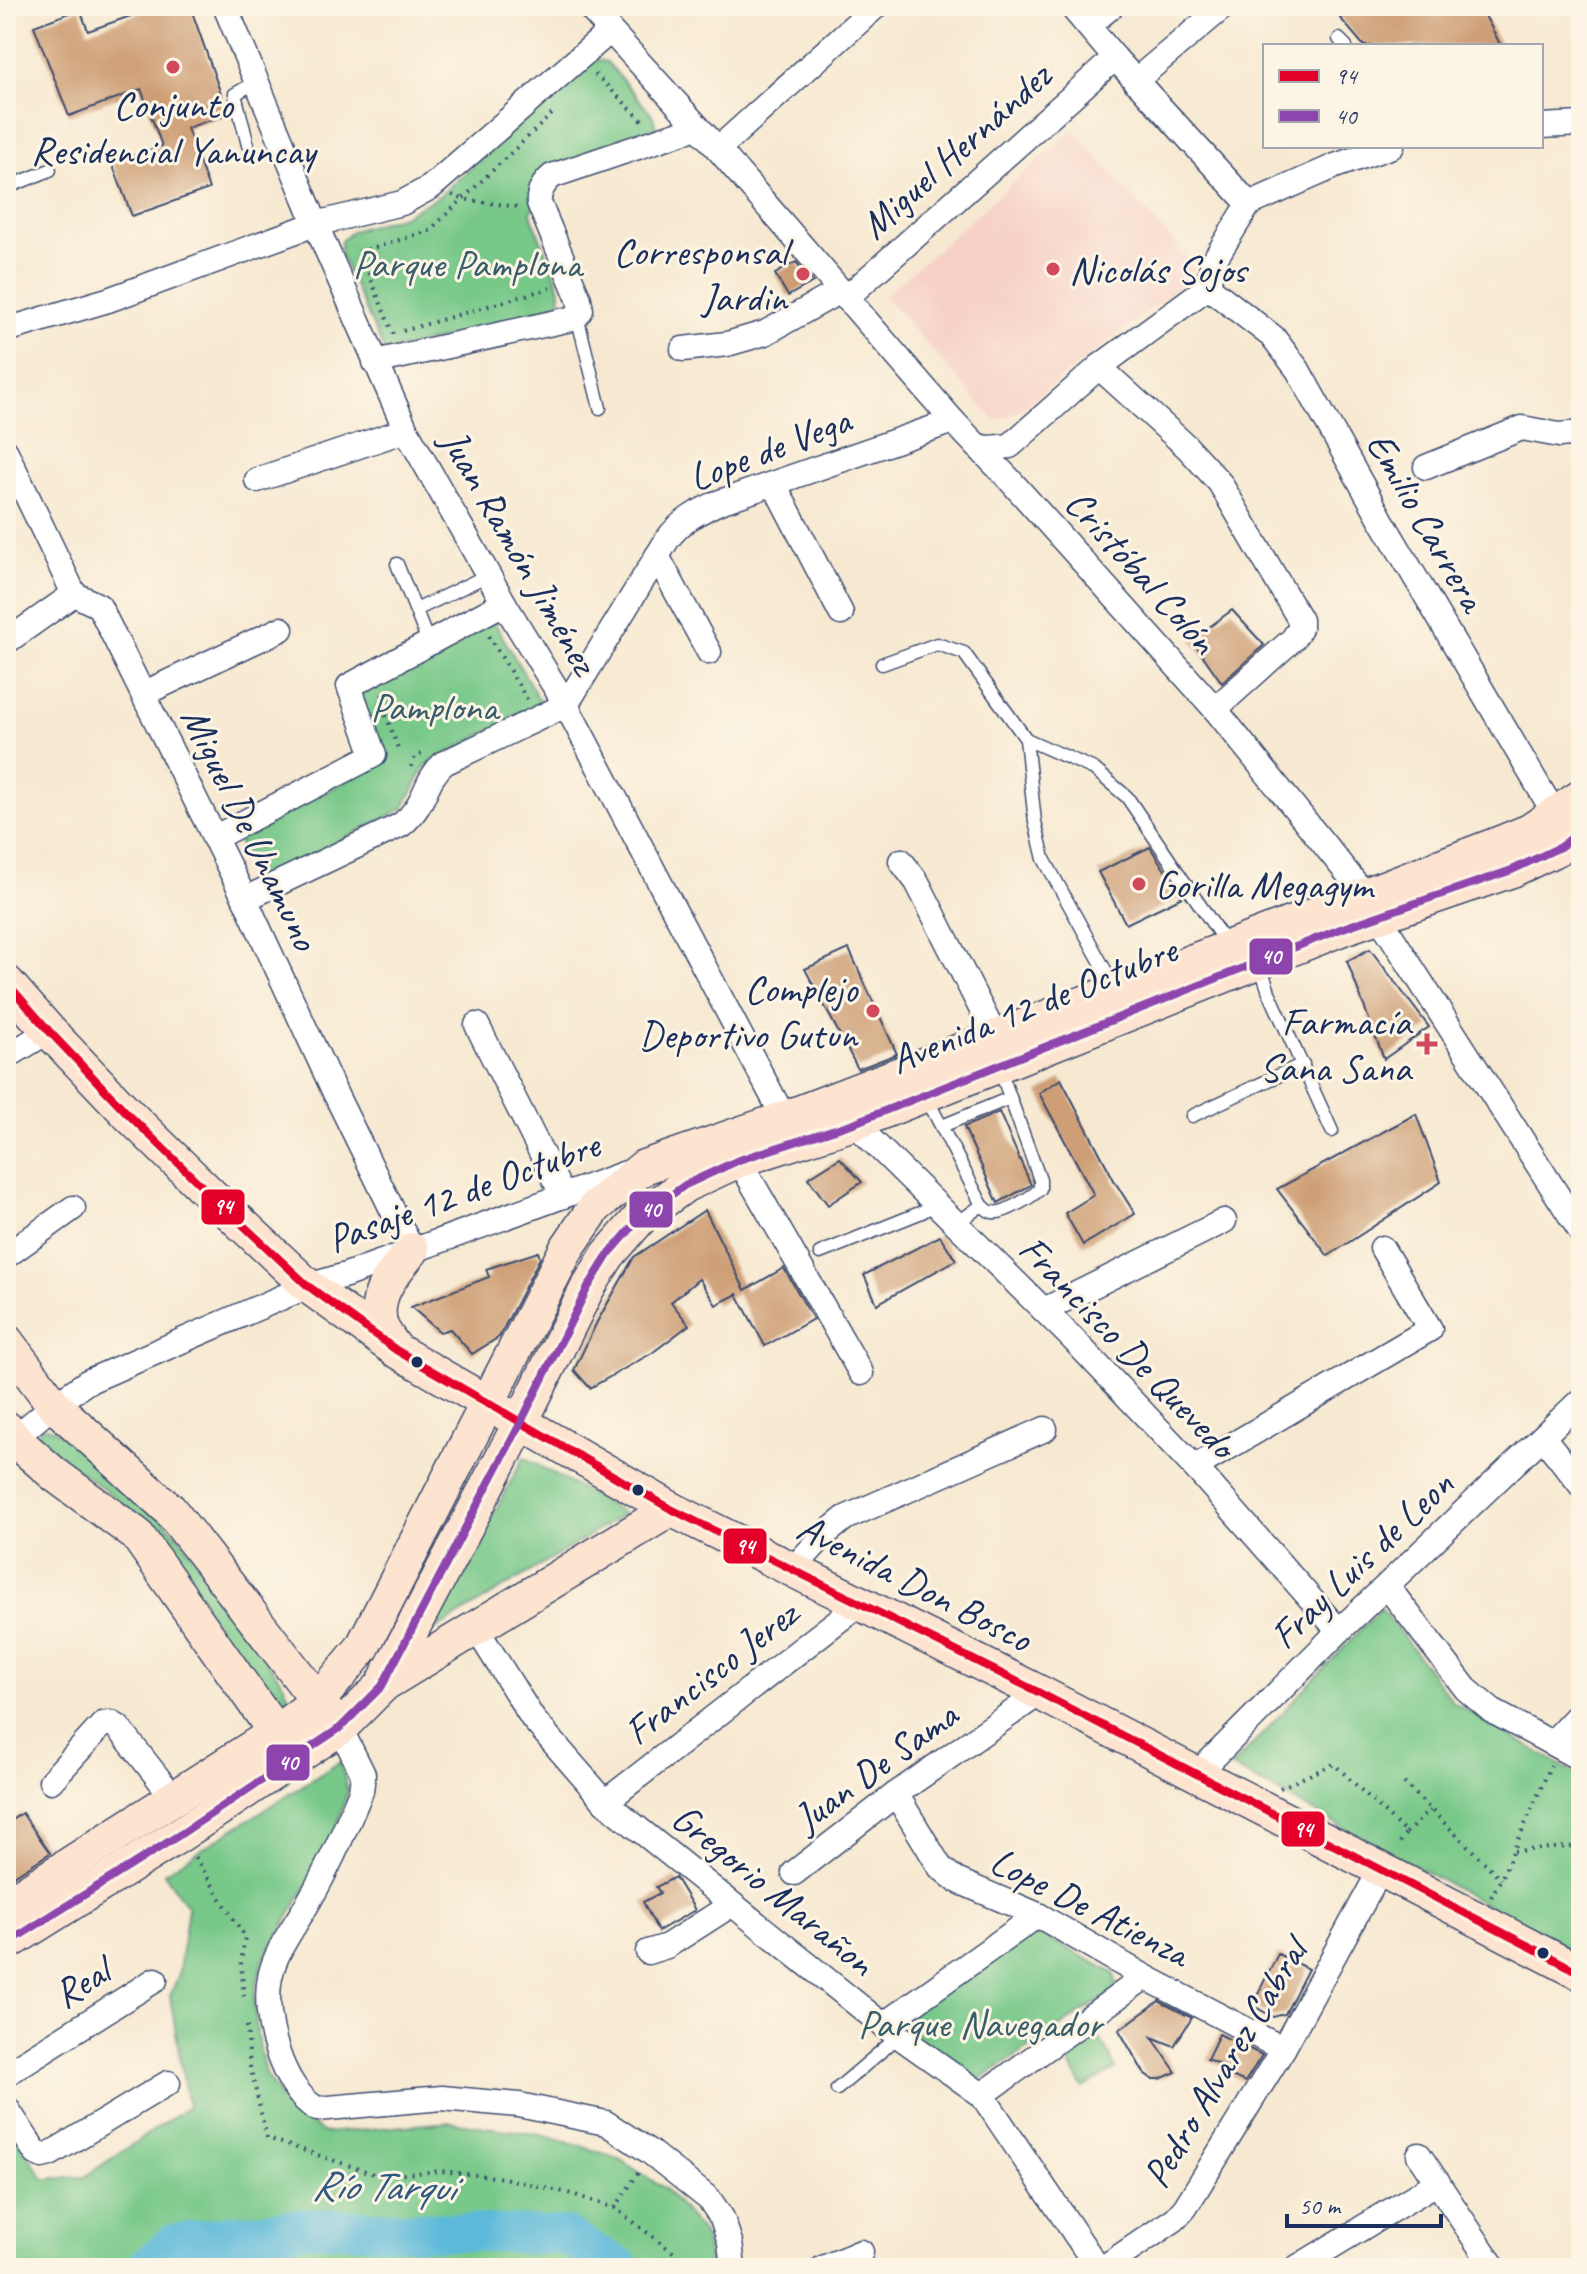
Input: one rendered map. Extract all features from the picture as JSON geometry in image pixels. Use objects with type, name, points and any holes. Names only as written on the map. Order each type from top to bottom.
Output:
[{"type":"main road","name":"Avenida 12 de Octubre","points":[[6,1905],[173,1797],[284,1746],[340,1728],[382,1686],[587,1289],[608,1255],[641,1217],[685,1185],[847,1110],[1372,906],[1503,842],[1573,814]]},
{"type":"main road","name":"Avenida 12 de Octubre","points":[[6,1944],[181,1834],[284,1746],[362,1648],[567,1248],[595,1207],[644,1167],[784,1118],[847,1110],[925,1094],[998,1052],[1117,991],[1244,955]]},
{"type":"main road","name":"Avenida Don Bosco","points":[[6,982],[149,1135],[308,1286],[396,1350],[671,1509],[862,1602],[1581,1973]]},
{"type":"main road","points":[[396,1350],[380,1324],[379,1303],[385,1283],[412,1250]]},
{"type":"main road","points":[[6,1341],[54,1405],[170,1510],[340,1728]]},
{"type":"main road","points":[[8,1437],[137,1535],[284,1746]]},
{"type":"main road","points":[[382,1686],[671,1509]]},
{"type":"street","name":"Juan Ramón Jiménez","points":[[225,6],[315,224],[406,430],[566,705],[784,1118]]},
{"type":"street","name":"Cristóbal Colón","points":[[588,6],[718,149],[953,421],[1215,709],[1372,906],[1581,1232]]},
{"type":"street","points":[[718,149],[876,6]]},
{"type":"street","points":[[1071,6],[1135,81],[1249,204]]},
{"type":"street","points":[[1089,25],[1112,6]]},
{"type":"street","points":[[1135,81],[1224,6]]},
{"type":"street","points":[[6,330],[108,300],[315,224],[402,203],[431,187],[610,31]]},
{"type":"street","name":"Miguel Hernández","points":[[683,349],[727,344],[765,333],[843,294],[1115,58]]},
{"type":"street","points":[[1543,126],[1581,124]]},
{"type":"street","points":[[375,362],[572,320],[581,310],[579,299],[539,203],[539,193],[544,184],[552,176],[697,127]]},
{"type":"street","points":[[977,446],[1010,446],[1099,367],[1208,287],[1213,262],[1249,204],[1335,166],[1386,148]]},
{"type":"street","name":"Emilio Carrera","points":[[1208,287],[1273,337],[1298,370],[1382,521],[1573,814]]},
{"type":"street","points":[[1099,367],[1187,447],[1220,483],[1300,620],[1300,628],[1293,639],[1215,709]]},
{"type":"street","name":"Lope de Vega","points":[[566,705],[676,527],[692,515],[717,503],[953,421]]},
{"type":"street","points":[[1426,467],[1522,428],[1559,435],[1581,433]]},
{"type":"street","points":[[257,480],[406,430]]},
{"type":"street","name":"Miguel De Unamuno","points":[[6,452],[74,594],[99,606],[245,899],[341,1107],[412,1250]]},
{"type":"street","points":[[774,484],[841,613]]},
{"type":"street","points":[[657,556],[709,652]]},
{"type":"street","points":[[6,642],[74,594]]},
{"type":"street","points":[[214,838],[374,755],[349,686],[504,603]]},
{"type":"street","points":[[143,694],[281,629]]},
{"type":"street","points":[[245,899],[401,825],[418,810],[435,771],[444,763],[566,705]]},
{"type":"street","points":[[901,861],[917,882],[998,1052]]},
{"type":"street","points":[[477,1025],[563,1196]]},
{"type":"street","points":[[6,1057],[49,1031]]},
{"type":"street","name":"Francisco De Quevedo","points":[[847,1110],[935,1204],[1044,1310],[1195,1467],[1339,1631]]},
{"type":"street","points":[[739,1160],[861,1373]]},
{"type":"street","name":"Pasaje 12 de Octubre","points":[[8,1437],[87,1382],[308,1286],[644,1167]]},
{"type":"street","points":[[6,1256],[73,1208]]},
{"type":"street","points":[[1044,1310],[1224,1221]]},
{"type":"street","points":[[1195,1467],[1430,1329],[1382,1248]]},
{"type":"street","name":"Fray Luis de Leon","points":[[1196,1775],[1339,1631],[1581,1400]]},
{"type":"street","points":[[793,1569],[824,1535],[845,1518],[1045,1429]]},
{"type":"street","points":[[1543,1437],[1581,1485]]},
{"type":"street","points":[[1387,1586],[1466,1689],[1492,1711],[1581,1759]]},
{"type":"street","name":"Francisco Jerez","points":[[605,1802],[862,1602]]},
{"type":"street","name":"Gregorio Marañon","points":[[476,1628],[533,1719],[605,1802],[891,2030],[982,2095],[1100,2268]]},
{"type":"street","name":"Juan De Sama","points":[[794,1873],[896,1794],[1040,1693]]},
{"type":"street","points":[[1552,1743],[1581,1712]]},
{"type":"street","points":[[51,1781],[103,1724],[111,1723],[118,1727],[173,1797]]},
{"type":"street","points":[[340,1728],[363,1774],[361,1791],[311,1899],[274,1963],[269,1987],[270,2015],[279,2058],[305,2101],[317,2109],[442,2098],[519,2105],[606,2123],[650,2152],[709,2199],[722,2218],[730,2242],[733,2268]]},
{"type":"street","name":"Lope De Atienza","points":[[896,1794],[940,1867],[956,1880],[1038,1915],[1145,1977],[1283,2049]]},
{"type":"street","name":"Pedro Alvarez Cabral","points":[[1100,2268],[1175,2219],[1185,2208],[1283,2049],[1380,1871]]},
{"type":"street","points":[[648,1952],[667,1946],[731,1905]]},
{"type":"street","points":[[891,2030],[1038,1915]]},
{"type":"street","points":[[982,2095],[1145,1977]]},
{"type":"street","name":"Real","points":[[6,2074],[155,1980]]},
{"type":"street","points":[[6,2107],[36,2153],[42,2156],[168,2083]]},
{"type":"street","points":[[1419,2155],[1494,2268]]},
{"type":"street","points":[[1296,2268],[1438,2182]]},
{"type":"street","points":[[823,2268],[861,2252]]},
{"type":"lane","points":[[248,145],[235,94],[256,82]]},
{"type":"lane","points":[[6,188],[50,170]]},
{"type":"lane","points":[[577,316],[600,408]]},
{"type":"lane","points":[[397,564],[429,644]]},
{"type":"lane","points":[[416,610],[488,575]]},
{"type":"lane","points":[[882,664],[937,644],[964,653],[1026,739],[1035,822],[1044,859],[1117,991]]},
{"type":"lane","points":[[1026,739],[1094,769],[1127,797],[1269,992],[1332,1131]]},
{"type":"lane","points":[[925,1094],[982,1205],[990,1212],[1000,1212],[1034,1195],[1040,1189],[1040,1180],[1010,1098],[998,1052]]},
{"type":"lane","points":[[1192,1116],[1303,1064]]},
{"type":"lane","points":[[942,1126],[1010,1098]]},
{"type":"lane","points":[[820,1253],[935,1204]]},
{"type":"lane","points":[[956,1224],[982,1205]]},
{"type":"lane","points":[[837,2089],[891,2030]]},
{"type":"path","points":[[594,73],[646,125]]},
{"type":"path","points":[[546,275],[551,289],[393,334],[360,252],[429,231],[561,105]]},
{"type":"path","points":[[431,187],[462,199],[521,207],[525,197]]},
{"type":"path","points":[[1491,1897],[1552,1762],[1552,1743]]},
{"type":"path","points":[[1256,1806],[1275,1790],[1334,1764],[1406,1833]]},
{"type":"path","points":[[1404,1783],[1501,1879]]},
{"type":"path","points":[[1380,1871],[1406,1833],[1430,1810]]},
{"type":"path","points":[[1514,1851],[1581,1846]]},
{"type":"path","points":[[615,2208],[650,2152]]},
{"type":"shaded area","name":"Nicolás Sojos","points":[[1073,130],[1190,261],[1193,276],[1016,413],[995,421],[884,296]]},
{"type":"green space","name":"Parque Pamplona","points":[[591,61],[607,62],[653,116],[656,129],[557,169],[531,212],[558,283],[560,301],[553,312],[385,352],[340,254],[341,241],[352,231],[403,216],[438,197]]},
{"type":"green space","name":"Pamplona","points":[[494,622],[541,703],[426,765],[403,809],[265,878],[255,876],[240,846],[244,835],[378,764],[360,691]]},
{"type":"green space","points":[[47,1427],[145,1501],[182,1540],[284,1685],[289,1697],[288,1704],[273,1703],[135,1513],[39,1437],[39,1428]]},
{"type":"green space","points":[[524,1457],[624,1514],[430,1633]]},
{"type":"green space","points":[[1381,1608],[1454,1703],[1581,1777],[1581,1956],[1231,1767]]},
{"type":"green space","points":[[340,1762],[348,1791],[330,1846],[262,1962],[254,1996],[257,2035],[265,2074],[286,2105],[324,2133],[451,2122],[541,2135],[619,2159],[665,2189],[703,2233],[711,2268],[6,2268],[6,2122],[44,2179],[84,2177],[188,2107],[170,1996],[178,1978],[188,1908],[164,1873]]},
{"type":"green space","name":"Parque Navegador","points":[[1035,1932],[1114,1973],[1117,1989],[978,2081],[910,2031],[910,2013]]},
{"type":"green space","points":[[1097,2033],[1116,2068],[1083,2088],[1065,2055]]},
{"type":"building","points":[[159,6],[190,6],[228,114],[187,128],[209,189],[132,216],[112,163],[162,146],[141,89],[69,116],[34,26],[80,9],[88,31]]},
{"type":"building","points":[[1330,6],[1480,6],[1500,44],[1362,44]]},
{"type":"building","points":[[796,262],[813,282],[788,296],[775,274]]},
{"type":"building","points":[[1232,610],[1264,645],[1222,683],[1192,640]]},
{"type":"building","name":"Gorilla Megagym","points":[[1150,847],[1182,897],[1126,924],[1098,872]]},
{"type":"building","points":[[849,949],[897,1054],[858,1069],[805,969]]},
{"type":"building","points":[[1370,949],[1429,1027],[1384,1059],[1347,961]]},
{"type":"building","points":[[1061,1079],[1135,1214],[1083,1245],[1065,1213],[1094,1195],[1039,1093]]},
{"type":"building","points":[[999,1112],[1031,1185],[998,1203],[964,1127]]},
{"type":"building","points":[[1416,1114],[1441,1182],[1328,1256],[1277,1189]]},
{"type":"building","points":[[840,1158],[862,1182],[828,1205],[808,1178]]},
{"type":"building","points":[[705,1210],[745,1290],[784,1268],[813,1319],[765,1346],[737,1294],[716,1305],[699,1279],[671,1302],[689,1325],[652,1353],[590,1388],[574,1370],[634,1257]]},
{"type":"building","points":[[940,1236],[956,1260],[877,1304],[864,1275]]},
{"type":"building","points":[[538,1252],[540,1258],[499,1337],[472,1354],[450,1329],[440,1332],[411,1307],[489,1277],[486,1269]]},
{"type":"building","points":[[22,1813],[50,1853],[6,1881],[6,1824]]},
{"type":"building","points":[[675,1877],[695,1910],[658,1931],[643,1902],[660,1893],[656,1887]]},
{"type":"building","points":[[1278,1954],[1308,1969],[1285,2014],[1273,2017],[1252,2005]]},
{"type":"building","points":[[1159,2001],[1192,2018],[1174,2046],[1152,2037],[1176,2072],[1152,2079],[1144,2073],[1119,2030]]},
{"type":"building","points":[[1219,2034],[1262,2055],[1245,2082],[1223,2072],[1226,2067],[1207,2059]]},
{"type":"waterway","name":"Río Tarqui","points":[[144,2268],[174,2243],[230,2234],[311,2227],[566,2236],[622,2268]]},
{"type":"transit line","name":"40","points":[[6,1944],[181,1834],[340,1728],[382,1686],[587,1289],[608,1255],[641,1217],[685,1185],[739,1160],[854,1123],[1343,928],[1512,870],[1560,847],[1581,831]]},
{"type":"transit line","name":"94","points":[[6,982],[128,1114],[213,1197],[308,1286],[396,1350],[671,1509],[1040,1693],[1581,1973]]},
{"type":"place","name":"Conjunto Residencial Yanuncay","points":[[173,67]]},
{"type":"place","name":"Nicolás Sojos","points":[[1053,269]]},
{"type":"place","name":"Corresponsal Jardin","points":[[803,274]]},
{"type":"place","name":"Gorilla Megagym","points":[[1139,884]]},
{"type":"place","name":"Complejo Deportivo Gutun","points":[[873,1011]]},
{"type":"place","name":"Farmacía Sana Sana","points":[[1427,1044]]}]
